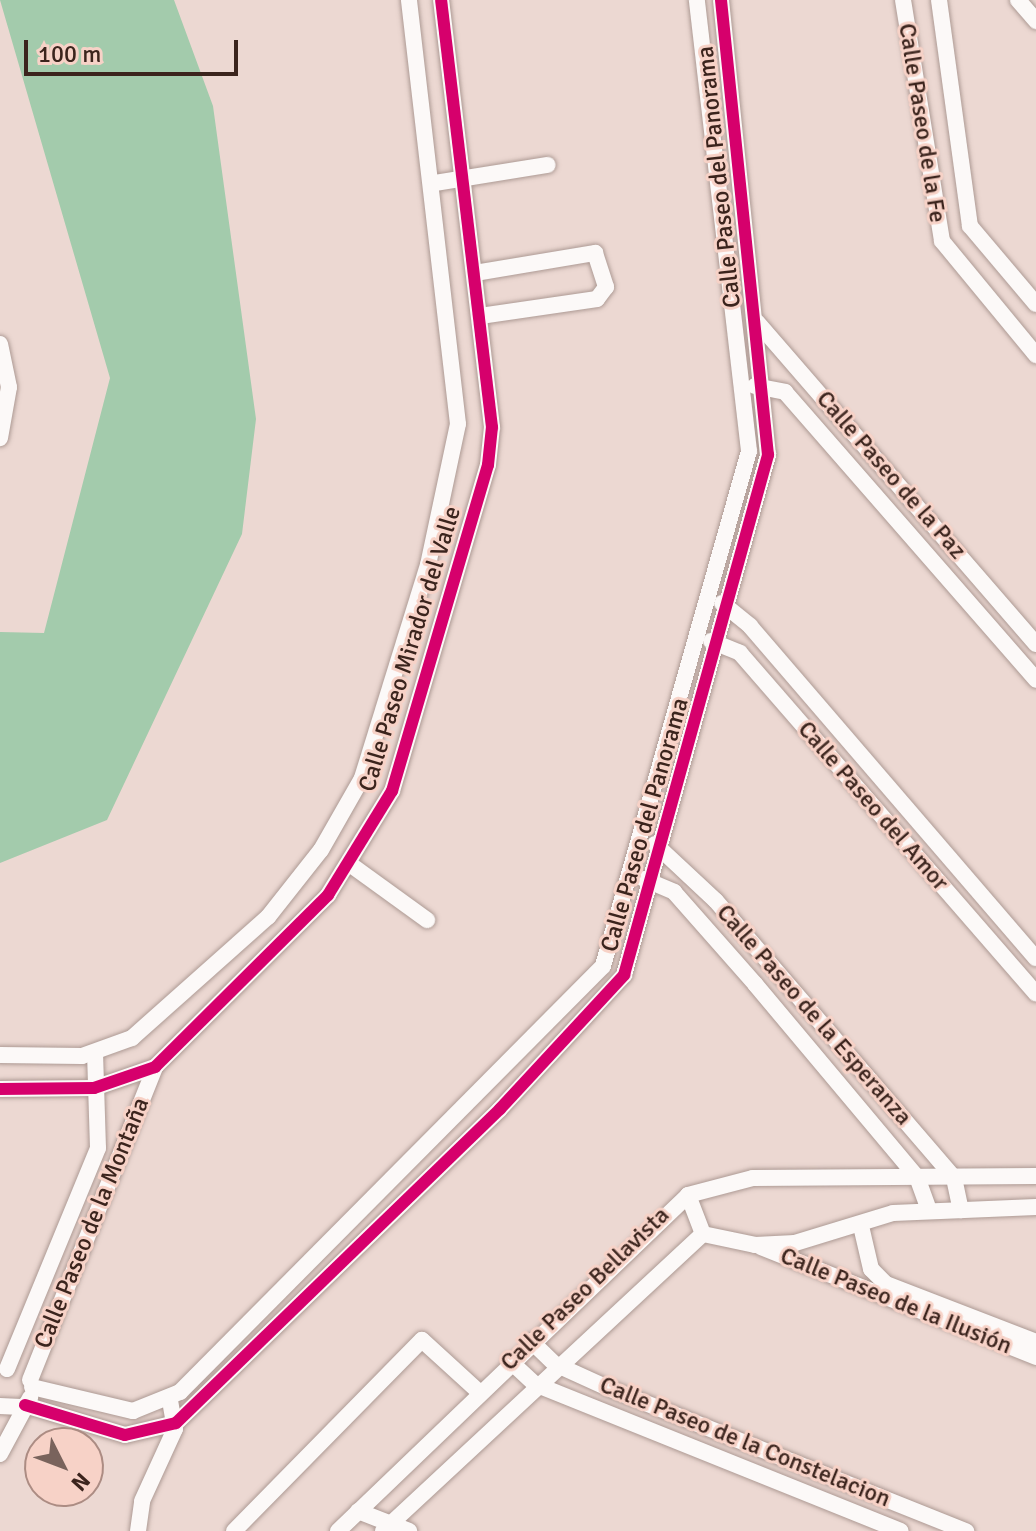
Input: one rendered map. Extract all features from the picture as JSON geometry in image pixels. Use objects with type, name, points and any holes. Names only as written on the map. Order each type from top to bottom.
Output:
[{"type":"street","name":"Calle Paseo Mirador del Valle","points":[[95,1054],[166,1012],[268,917],[321,850],[362,778],[428,565],[458,424],[435,183],[409,0]]},
{"type":"street","name":"Calle Paseo Mirador del Valle","points":[[0,1089],[94,1088],[155,1067],[291,938],[351,865],[392,791],[458,574],[492,427],[441,0]]},
{"type":"street","name":"Calle Paseo del Panorama","points":[[3,1371],[107,1407],[133,1411],[170,1400],[592,984],[642,840],[745,474],[746,386],[697,0]]},
{"type":"street","name":"Calle Paseo del Panorama","points":[[104,1431],[146,1435],[176,1423],[601,1005],[630,963],[765,477],[766,385],[721,0]]},
{"type":"street","name":"Calle Paseo de la Fe","points":[[903,0],[942,241],[1036,355]]},
{"type":"street","name":"Calle Paseo de la Fe","points":[[939,0],[970,226],[1036,304]]},
{"type":"street","points":[[1018,0],[1036,21]]},
{"type":"street","points":[[435,183],[548,165]]},
{"type":"street","points":[[475,273],[595,253],[605,275],[604,294],[597,299],[480,316]]},
{"type":"street","points":[[738,324],[758,322]]},
{"type":"street","name":"Calle Paseo de la Paz","points":[[758,322],[1036,644]]},
{"type":"street","points":[[0,344],[9,387],[0,438]]},
{"type":"street","points":[[746,386],[766,385]]},
{"type":"street","name":"Calle Paseo de la Paz","points":[[766,385],[785,392],[1036,680]]},
{"type":"street","points":[[428,565],[458,574]]},
{"type":"street","name":"Calle Paseo del Amor","points":[[710,598],[729,606],[1036,958]]},
{"type":"street","name":"Calle Paseo del Amor","points":[[698,637],[718,642],[740,653],[1036,993]]},
{"type":"street","points":[[642,840],[663,847]]},
{"type":"street","name":"Calle Paseo de la Esperanza","points":[[663,847],[954,1178],[961,1210]]},
{"type":"street","points":[[351,865],[427,920]]},
{"type":"street","name":"Calle Paseo de la Esperanza","points":[[631,876],[652,881],[690,909],[917,1177],[929,1210]]},
{"type":"street","points":[[0,1055],[95,1054]]},
{"type":"street","name":"Calle Paseo de la Montaña","points":[[3,1371],[98,1148],[95,1054]]},
{"type":"street","name":"Calle Paseo de la Montaña","points":[[23,1406],[155,1067]]},
{"type":"street","name":"Calle Paseo Bellavista","points":[[338,1531],[510,1361],[688,1195],[753,1178],[1036,1176]]},
{"type":"street","points":[[688,1195],[703,1234]]},
{"type":"street","name":"Calle Paseo Bellavista","points":[[387,1527],[555,1364],[703,1234],[755,1245],[929,1210],[1036,1207]]},
{"type":"street","name":"Calle Paseo de la Ilusión","points":[[861,1226],[871,1269],[886,1284],[1036,1342]]},
{"type":"street","name":"Calle Paseo de la Ilusión","points":[[755,1245],[1036,1357]]},
{"type":"street","points":[[234,1531],[422,1340],[479,1392]]},
{"type":"street","name":"Calle Paseo de la Constelacion","points":[[531,1341],[555,1364],[966,1531]]},
{"type":"street","name":"Calle Paseo de la Constelacion","points":[[510,1361],[535,1384],[901,1531]]},
{"type":"street","points":[[138,1531],[142,1501],[176,1423],[170,1400]]},
{"type":"street","name":"Calle Paseo del Panorama","points":[[0,1406],[23,1406],[89,1427]]},
{"type":"street","points":[[0,1454],[23,1406]]},
{"type":"street","points":[[102,1427],[107,1407]]},
{"type":"street","points":[[358,1511],[387,1527],[409,1531]]},
{"type":"green space","points":[[0,0],[174,0],[213,106],[256,419],[242,534],[107,820],[0,863],[0,632],[44,633],[110,378]]},
{"type":"cycle path","points":[[0,1089],[94,1088],[155,1067],[328,895],[392,791],[488,465],[492,427],[441,0]]},
{"type":"cycle path","points":[[25,1405],[125,1435],[176,1423],[500,1109],[624,975],[768,455],[721,0]]}]
